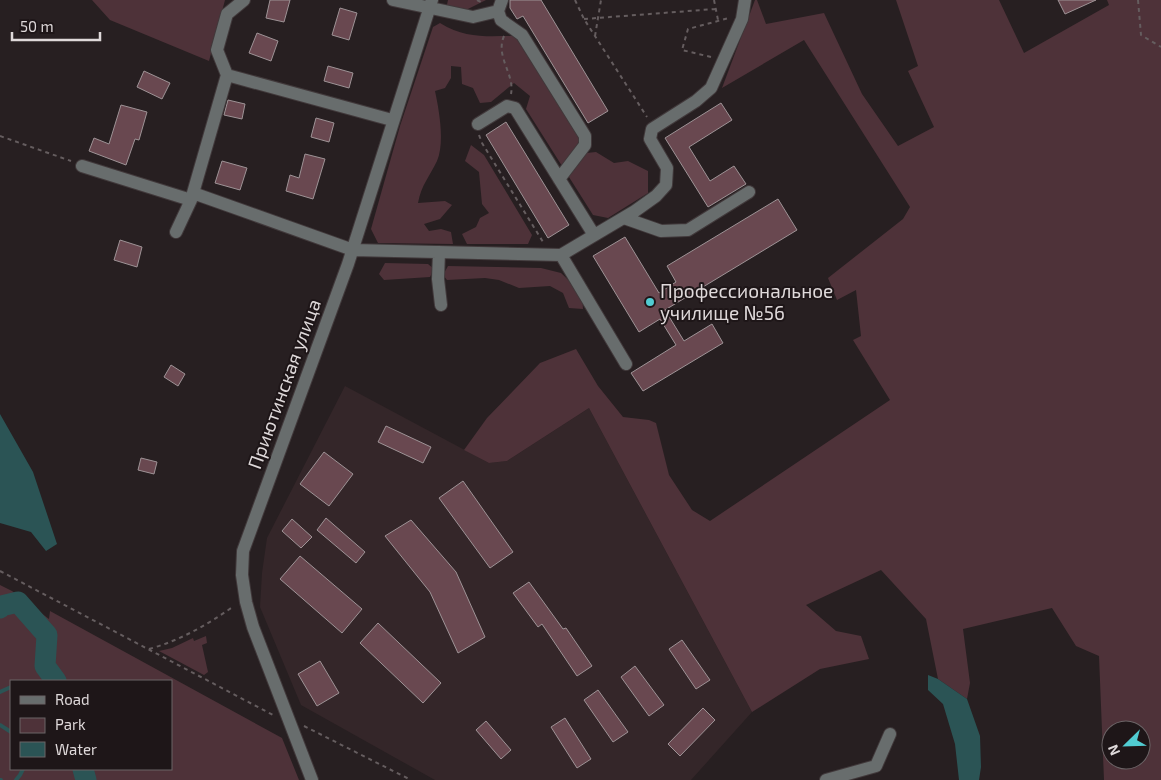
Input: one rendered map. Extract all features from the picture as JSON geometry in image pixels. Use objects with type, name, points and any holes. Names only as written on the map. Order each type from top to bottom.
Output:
[{"type":"street","points":[[176,232],[192,196],[227,75],[217,50],[227,14],[244,0]]},
{"type":"street","points":[[393,0],[430,4],[473,18],[500,5],[501,20],[522,35],[585,136],[585,144],[559,179]]},
{"type":"street","points":[[82,166],[192,196],[352,250],[556,255],[624,218],[656,196],[666,185],[667,168],[650,139],[652,129],[696,101],[711,88],[742,19],[745,0]]},
{"type":"street","name":"Приютинская улица","points":[[312,780],[251,618],[242,575],[243,551],[352,250],[430,4]]},
{"type":"street","points":[[227,75],[392,120]]},
{"type":"street","points":[[478,124],[507,106],[515,108],[594,236]]},
{"type":"street","points":[[624,218],[661,231],[688,230],[749,192]]},
{"type":"street","points":[[440,252],[438,279],[441,304]]},
{"type":"street","points":[[556,255],[626,364]]},
{"type":"street","points":[[826,780],[876,766],[890,734]]},
{"type":"path","points":[[575,0],[584,19],[654,128]]},
{"type":"path","points":[[595,36],[601,0]]},
{"type":"path","points":[[714,0],[718,21]]},
{"type":"path","points":[[1138,0],[1141,35],[1161,47]]},
{"type":"path","points":[[584,19],[716,9]]},
{"type":"path","points":[[724,60],[682,50],[688,29],[743,14]]},
{"type":"path","points":[[507,106],[512,92],[510,75],[502,60],[502,41],[508,26]]},
{"type":"path","points":[[478,124],[478,133],[482,143],[556,255]]},
{"type":"path","points":[[0,136],[82,166]]},
{"type":"path","points":[[0,571],[277,717]]},
{"type":"path","points":[[150,649],[171,643],[193,633],[236,605]]},
{"type":"path","points":[[300,725],[411,780]]},
{"type":"shaded area","points":[[345,386],[489,463],[507,461],[589,408],[752,712],[691,780],[435,780],[301,705],[260,607],[262,573],[267,538]]},
{"type":"green space","points":[[92,0],[225,0],[209,61],[110,20]]},
{"type":"green space","points":[[448,0],[486,0],[466,10],[446,9]]},
{"type":"green space","points":[[755,0],[757,0],[766,24],[824,13],[862,94],[898,146],[934,127],[908,71],[918,66],[896,0],[999,0],[1024,53],[1109,5],[1107,0],[1161,0],[1161,780],[1104,780],[1104,770],[1151,770],[1151,720],[1102,720],[1099,656],[1076,646],[1052,608],[963,629],[970,683],[967,699],[938,679],[926,619],[881,570],[806,605],[836,631],[861,636],[869,659],[820,669],[752,712],[589,408],[507,461],[489,463],[464,450],[487,418],[540,363],[576,349],[598,386],[623,417],[649,420],[656,423],[669,475],[692,510],[710,521],[890,400],[853,340],[861,336],[856,290],[837,300],[828,278],[903,219],[910,207],[804,40],[722,88]]},
{"type":"green space","points":[[440,23],[459,32],[476,36],[515,36],[580,139],[575,149],[577,154],[596,152],[614,163],[628,161],[648,171],[648,193],[608,218],[593,215],[526,109],[530,96],[514,83],[491,102],[480,103],[473,88],[462,84],[461,67],[451,66],[451,78],[445,88],[435,91],[441,145],[437,161],[423,186],[418,203],[445,201],[452,205],[440,219],[424,224],[429,231],[441,229],[451,232],[453,244],[378,243],[371,229],[400,126],[433,27]]},
{"type":"green space","points":[[471,145],[484,155],[532,235],[528,244],[467,244],[462,234],[476,227],[480,218],[489,213],[482,204],[479,172],[465,161]]},
{"type":"green space","points":[[385,263],[428,264],[434,269],[430,277],[384,280],[379,274]]},
{"type":"green space","points":[[448,266],[541,268],[561,273],[582,293],[583,309],[569,308],[563,293],[550,286],[519,288],[499,280],[485,278],[447,280],[443,275]]},
{"type":"green space","points":[[0,585],[12,591],[49,619],[50,611],[282,738],[299,780],[0,780]]},
{"type":"green space","points":[[206,636],[207,643],[202,645],[208,672],[204,675],[159,651],[172,648],[193,638],[194,641]]},
{"type":"water","points":[[0,414],[33,472],[57,544],[46,551],[31,532],[0,523]]},
{"type":"water","points":[[928,675],[938,679],[967,699],[980,736],[981,767],[979,780],[959,780],[955,744],[943,704],[928,690]]},
{"type":"building","points":[[270,0],[290,0],[284,22],[266,18]]},
{"type":"building","points":[[510,0],[541,0],[608,111],[588,123],[523,16],[517,19],[510,8]]},
{"type":"building","points":[[1058,0],[1096,0],[1065,14]]},
{"type":"building","points":[[340,8],[357,13],[349,40],[332,35]]},
{"type":"building","points":[[257,33],[278,41],[271,61],[249,53]]},
{"type":"building","points":[[328,66],[353,73],[349,88],[324,81]]},
{"type":"building","points":[[144,71],[170,83],[162,99],[137,87]]},
{"type":"building","points":[[228,100],[245,104],[242,119],[224,115]]},
{"type":"building","points":[[721,103],[732,120],[689,147],[710,181],[734,166],[746,184],[708,207],[665,138]]},
{"type":"building","points":[[121,105],[147,112],[139,140],[135,139],[126,165],[89,151],[94,138],[109,144]]},
{"type":"building","points":[[316,118],[334,123],[329,142],[311,137]]},
{"type":"building","points":[[506,122],[569,225],[548,238],[486,135]]},
{"type":"building","points":[[305,154],[325,159],[313,199],[286,191],[290,175],[299,178]]},
{"type":"building","points":[[222,161],[247,168],[240,190],[215,183]]},
{"type":"building","name":"Профессиональное училище №56","points":[[778,199],[797,230],[665,310],[684,341],[712,324],[723,343],[643,391],[631,373],[676,345],[660,319],[639,332],[593,256],[625,237],[659,293],[676,282],[667,266]]},
{"type":"building","points":[[120,240],[142,247],[137,267],[114,260]]},
{"type":"building","points":[[171,365],[185,374],[178,386],[164,377]]},
{"type":"building","points":[[386,426],[431,447],[423,463],[378,442]]},
{"type":"building","points":[[324,452],[353,474],[329,506],[300,484]]},
{"type":"building","points":[[141,458],[157,462],[154,474],[138,470]]},
{"type":"building","points":[[463,481],[513,552],[490,568],[439,498]]},
{"type":"building","points":[[326,518],[365,552],[356,563],[317,530]]},
{"type":"building","points":[[292,519],[312,537],[301,548],[282,531]]},
{"type":"building","points":[[411,520],[456,572],[485,637],[458,653],[430,592],[385,536]]},
{"type":"building","points":[[300,556],[362,609],[342,633],[280,579]]},
{"type":"building","points":[[529,582],[563,629],[566,628],[592,666],[577,676],[542,624],[538,627],[513,593]]},
{"type":"building","points":[[378,623],[441,683],[423,703],[360,643]]},
{"type":"building","points":[[682,640],[710,680],[696,689],[669,649]]},
{"type":"building","points":[[320,661],[339,693],[317,706],[298,674]]},
{"type":"building","points":[[635,666],[664,705],[649,716],[621,677]]},
{"type":"building","points":[[598,690],[628,732],[613,742],[584,700]]},
{"type":"building","points":[[703,708],[715,720],[680,756],[668,744]]},
{"type":"building","points":[[565,718],[591,759],[577,768],[551,727]]},
{"type":"building","points":[[486,721],[511,750],[501,759],[476,730]]},
{"type":"waterway","points":[[0,608],[1,606],[18,602],[47,635],[45,666],[55,680]]},
{"type":"waterway","points":[[0,692],[10,687]]},
{"type":"waterway","points":[[0,725],[10,731]]},
{"type":"waterway","points":[[16,780],[22,770]]},
{"type":"waterway","points":[[83,770],[86,780]]},
{"type":"place","name":"Профессиональное училище №56","points":[[650,302]]}]
